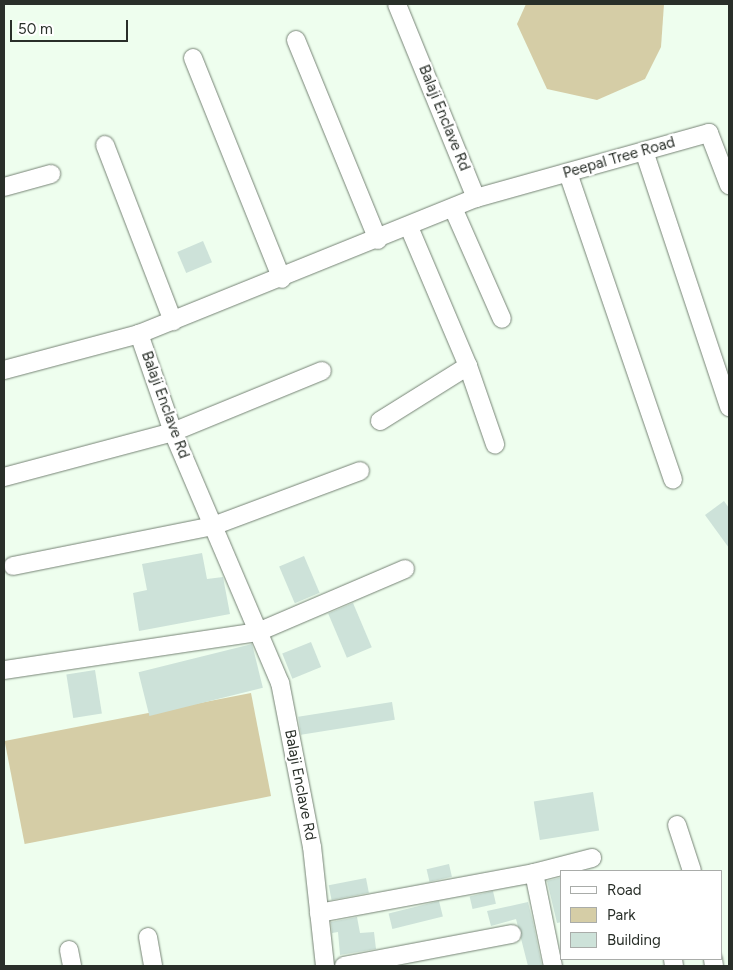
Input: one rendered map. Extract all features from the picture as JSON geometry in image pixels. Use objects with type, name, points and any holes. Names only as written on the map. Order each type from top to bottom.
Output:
[{"type":"street","name":"Balaji Enclave Rd","points":[[325,966],[312,847],[280,683],[173,432],[139,334],[282,279],[476,198],[397,4]]},
{"type":"street","points":[[296,40],[378,240]]},
{"type":"street","points":[[193,58],[282,279]]},
{"type":"street","name":"Peepal Tree Road","points":[[476,198],[708,133],[729,185]]},
{"type":"street","points":[[104,145],[173,321]]},
{"type":"street","points":[[644,151],[729,408]]},
{"type":"street","points":[[568,173],[673,478]]},
{"type":"street","points":[[4,187],[52,174]]},
{"type":"street","points":[[453,208],[502,318]]},
{"type":"street","points":[[409,227],[468,366],[495,444]]},
{"type":"street","points":[[4,370],[139,334]]},
{"type":"street","points":[[380,421],[468,366]]},
{"type":"street","points":[[4,476],[173,432],[322,372]]},
{"type":"street","points":[[13,566],[213,526],[360,471]]},
{"type":"street","points":[[4,670],[258,632],[405,570]]},
{"type":"street","points":[[677,825],[692,870]]},
{"type":"street","points":[[319,913],[534,873],[592,858]]},
{"type":"street","points":[[534,873],[555,941],[553,966]]},
{"type":"street","points":[[344,966],[512,934]]},
{"type":"street","points":[[148,937],[153,966]]},
{"type":"green space","points":[[526,4],[664,4],[661,47],[645,79],[597,100],[547,89],[517,24]]},
{"type":"green space","points":[[251,693],[271,796],[25,844],[5,741]]},
{"type":"building","points":[[203,241],[212,262],[186,273],[177,252]]},
{"type":"building","points":[[724,501],[729,508],[729,548],[705,515]]},
{"type":"building","points":[[202,553],[207,579],[223,577],[230,614],[139,631],[133,593],[147,590],[142,564]]},
{"type":"building","points":[[304,556],[320,593],[295,603],[279,567]]},
{"type":"building","points":[[353,603],[372,647],[347,658],[328,614]]},
{"type":"building","points":[[311,642],[321,667],[292,679],[282,654]]},
{"type":"building","points":[[252,644],[263,688],[149,716],[138,672]]},
{"type":"building","points":[[95,670],[102,713],[73,718],[66,675]]},
{"type":"building","points":[[392,702],[395,720],[301,735],[298,717]]},
{"type":"building","points":[[593,792],[599,831],[540,840],[534,801]]},
{"type":"building","points":[[449,864],[452,877],[430,882],[427,869]]},
{"type":"building","points":[[366,878],[369,893],[332,900],[329,885]]},
{"type":"building","points":[[560,878],[560,922],[557,923],[547,881]]},
{"type":"building","points":[[493,891],[496,904],[473,909],[470,896]]},
{"type":"building","points":[[439,901],[443,917],[392,929],[389,914]]},
{"type":"building","points":[[528,902],[542,966],[528,966],[516,919],[491,926],[487,911]]},
{"type":"building","points":[[357,917],[360,933],[374,932],[376,949],[340,955],[338,932],[332,933],[331,922]]}]
